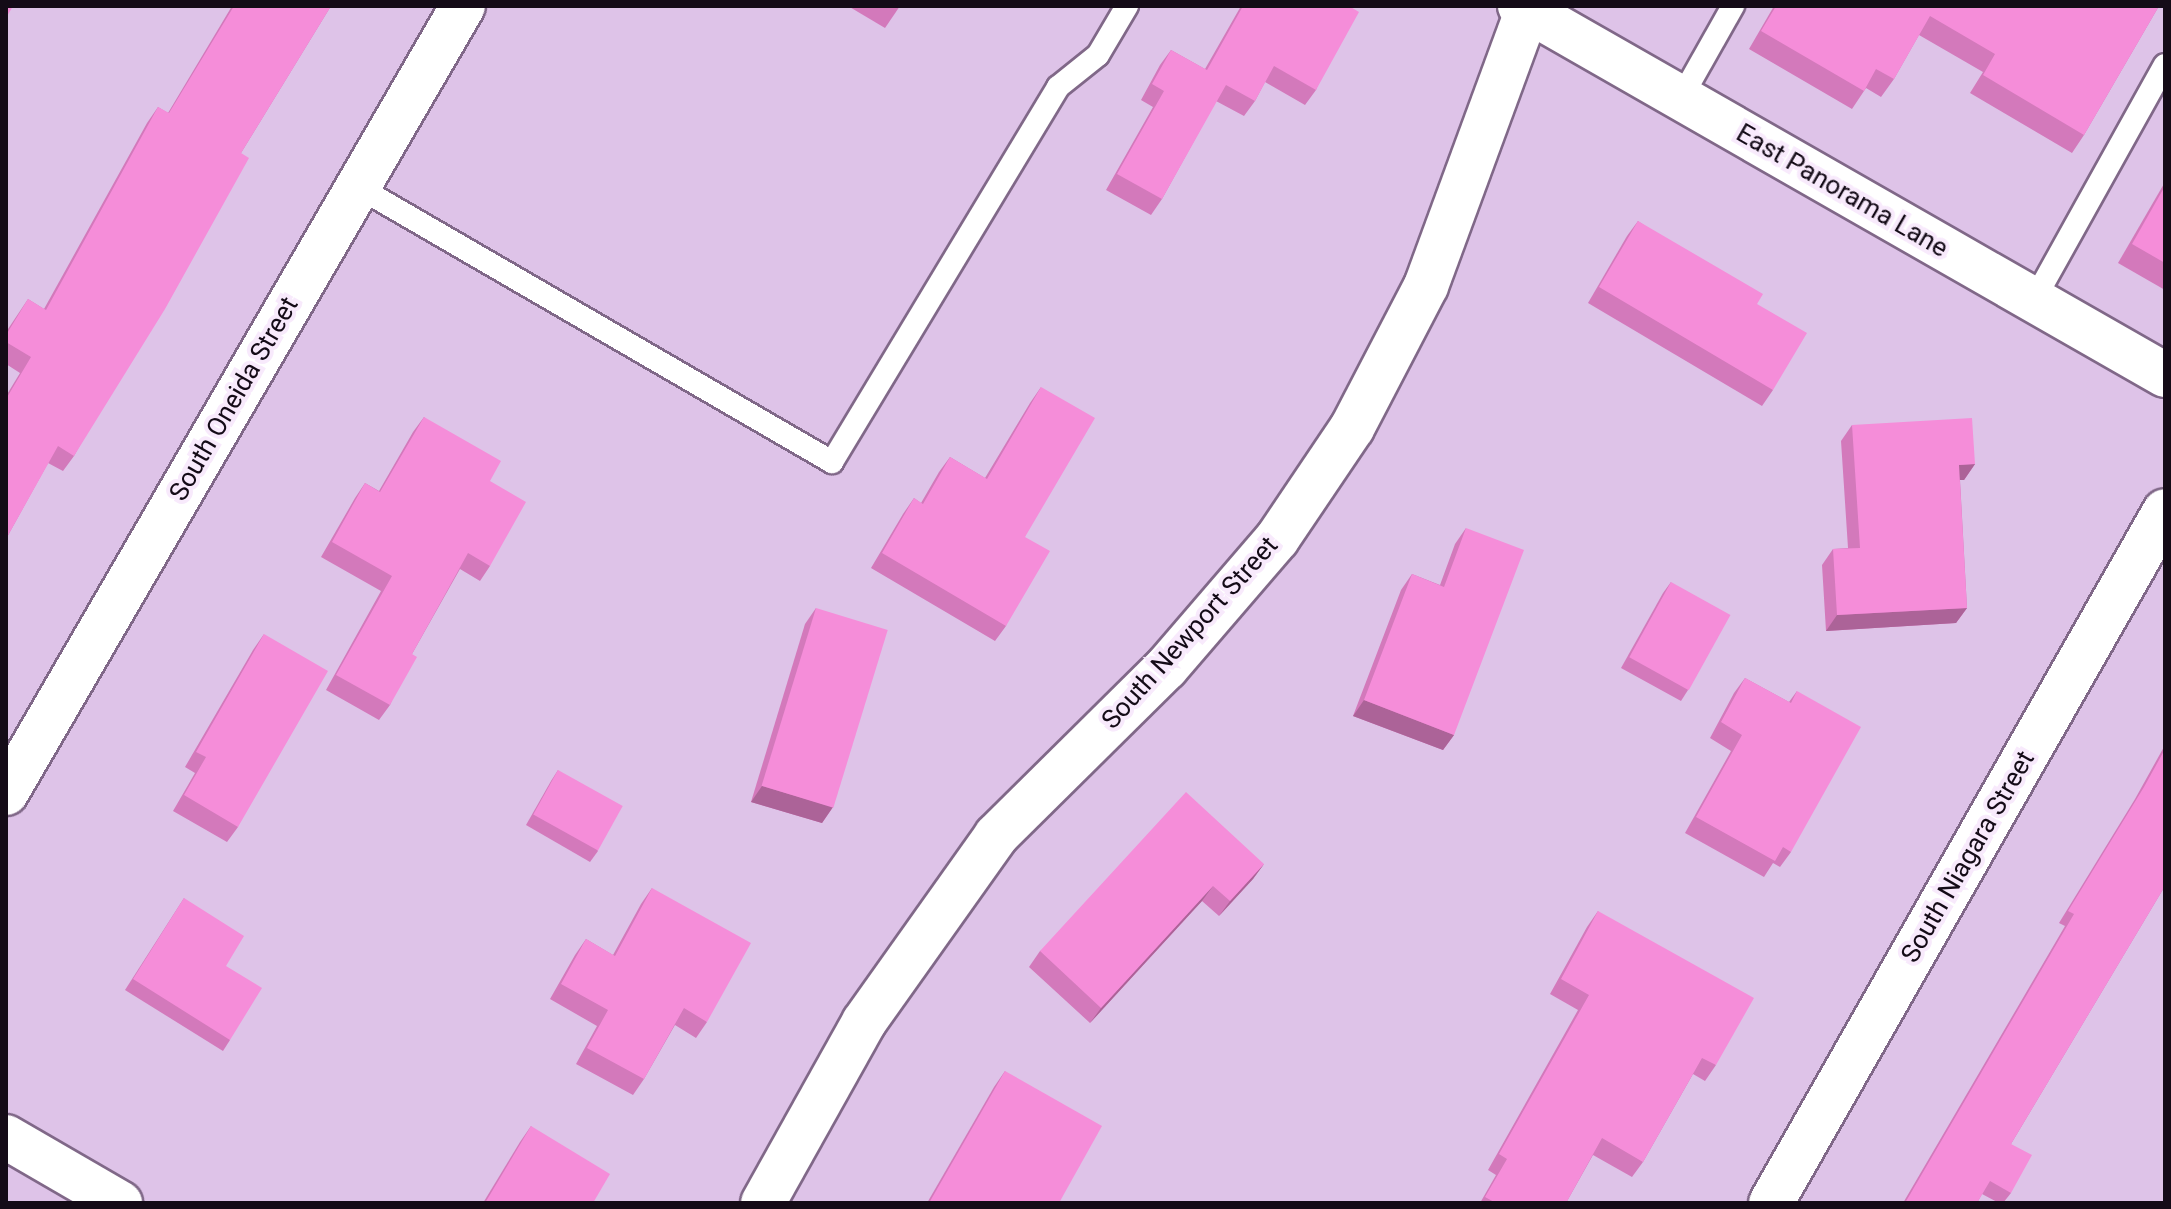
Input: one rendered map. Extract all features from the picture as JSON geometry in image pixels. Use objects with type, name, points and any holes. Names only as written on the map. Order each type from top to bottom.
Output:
[{"type":"street","name":"South Oneida Street","points":[[6,793],[463,6]]},
{"type":"street","name":"East Panorama Lane","points":[[1524,8],[2165,375]]},
{"type":"street","name":"South Newport Street","points":[[763,1203],[864,1022],[996,836],[1166,668],[1277,539],[1352,428],[1426,286],[1524,8]]},
{"type":"street","name":"South Niagara Street","points":[[1771,1203],[2165,511]]},
{"type":"street","points":[[6,1137],[120,1203]]},
{"type":"lane","points":[[358,187],[832,462],[1058,87],[1098,55],[1127,6]]},
{"type":"lane","points":[[1681,98],[1733,6]]},
{"type":"lane","points":[[2034,300],[2165,65]]},
{"type":"building","points":[[6,6],[13,6],[6,18]]},
{"type":"building","points":[[234,6],[331,6],[241,153],[249,158],[165,309],[74,456],[58,446],[6,539],[6,399],[31,357],[6,342],[6,335],[28,299],[46,310],[158,107],[169,113]]},
{"type":"building","points":[[1243,6],[1349,6],[1359,12],[1316,90],[1274,66],[1255,101],[1226,85],[1162,199],[1117,174],[1164,91],[1152,84],[1171,50],[1207,70]]},
{"type":"building","points":[[1776,6],[2159,6],[2084,135],[1983,75],[1995,54],[1930,16],[1894,79],[1876,69],[1864,91],[1761,31]]},
{"type":"building","points":[[2165,186],[2165,263],[2132,244]]},
{"type":"building","points":[[1638,221],[1763,294],[1757,304],[1807,333],[1773,390],[1599,287]]},
{"type":"building","points":[[1041,387],[1095,418],[1025,537],[1050,551],[1006,626],[882,553],[914,498],[923,504],[950,457],[987,479]]},
{"type":"building","points":[[424,417],[501,461],[490,481],[526,502],[490,566],[468,553],[412,654],[417,657],[390,705],[336,675],[392,576],[332,542],[365,483],[380,492]]},
{"type":"building","points":[[1972,418],[1975,464],[1959,465],[1967,608],[1837,615],[1833,549],[1860,548],[1852,425]]},
{"type":"building","points":[[1466,528],[1524,550],[1454,735],[1364,700],[1412,574],[1444,587]]},
{"type":"building","points":[[1671,582],[1730,615],[1689,690],[1629,657]]},
{"type":"building","points":[[816,608],[888,630],[833,808],[762,786]]},
{"type":"building","points":[[264,634],[328,671],[238,827],[184,795],[206,757],[196,752]]},
{"type":"building","points":[[1745,678],[1791,703],[1797,691],[1861,727],[1791,852],[1783,847],[1775,861],[1696,817],[1742,735],[1721,722]]},
{"type":"building","points":[[2165,749],[2165,886],[2011,1144],[2032,1155],[2011,1193],[1990,1181],[1977,1203],[1905,1203],[2074,914],[2068,911]]},
{"type":"building","points":[[558,770],[623,806],[598,850],[533,815]]},
{"type":"building","points":[[1186,792],[1264,864],[1230,901],[1213,886],[1101,1008],[1040,951]]},
{"type":"building","points":[[652,888],[751,943],[707,1022],[684,1008],[644,1079],[587,1048],[608,1010],[561,984],[586,939],[615,956]]},
{"type":"building","points":[[184,898],[244,936],[226,966],[262,988],[230,1040],[133,979]]},
{"type":"building","points":[[1598,911],[1754,998],[1716,1065],[1702,1058],[1643,1162],[1602,1138],[1566,1203],[1496,1203],[1485,1197],[1507,1159],[1499,1154],[1589,995],[1561,979]]},
{"type":"building","points":[[1005,1071],[1102,1126],[1059,1203],[929,1203]]},
{"type":"building","points":[[531,1126],[610,1174],[593,1203],[485,1203]]}]
